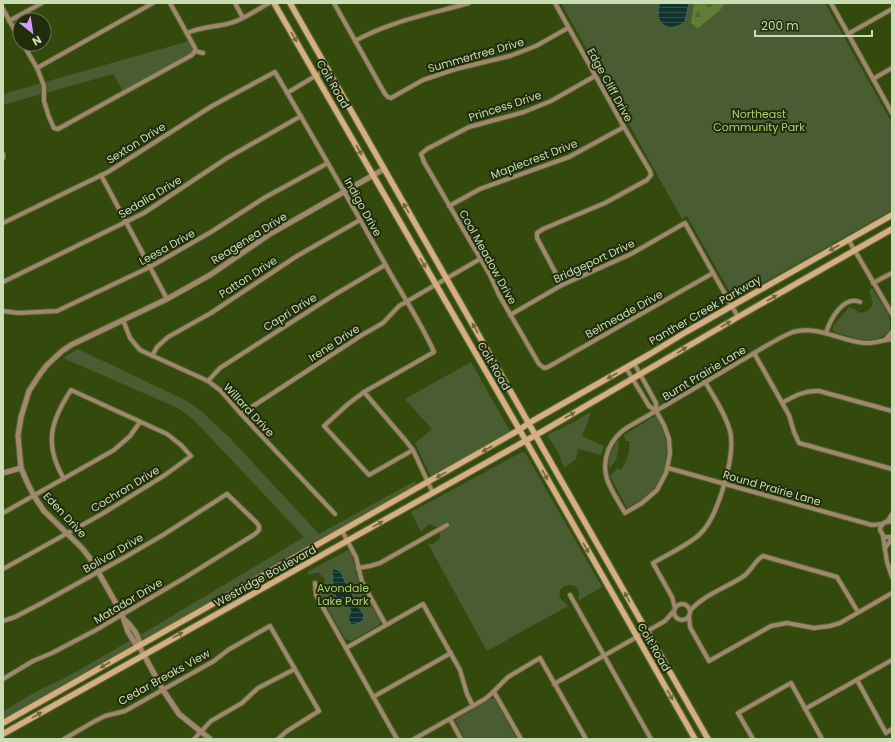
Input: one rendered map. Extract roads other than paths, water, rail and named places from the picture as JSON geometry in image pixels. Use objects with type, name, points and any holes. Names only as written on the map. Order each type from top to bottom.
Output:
[{"type":"main road","name":"Coit Road","points":[[274,3],[526,441],[695,739]]},
{"type":"main road","name":"Coit Road","points":[[290,3],[708,739]]},
{"type":"main road","name":"Panther Creek Parkway","points":[[529,423],[892,215]]},
{"type":"main road","name":"Panther Creek Parkway","points":[[536,435],[892,229]]},
{"type":"main road","name":"Westridge Boulevard","points":[[3,723],[529,423]]},
{"type":"main road","name":"Westridge Boulevard","points":[[3,734],[536,435]]},
{"type":"street","points":[[9,21],[42,3]]},
{"type":"street","points":[[37,68],[153,3]]},
{"type":"street","points":[[170,3],[195,48],[195,51]]},
{"type":"street","points":[[235,3],[243,18]]},
{"type":"street","points":[[187,33],[197,28],[228,24],[243,18],[269,3]]},
{"type":"street","points":[[334,3],[354,41],[387,26],[469,3]]},
{"type":"street","name":"Edge Cliff Drive","points":[[555,3],[651,175],[647,180],[605,203],[536,234],[562,285]]},
{"type":"street","points":[[831,3],[892,113]]},
{"type":"street","points":[[3,9],[12,26]]},
{"type":"street","points":[[848,34],[892,9]]},
{"type":"street","name":"Summertree Drive","points":[[354,41],[388,97],[394,96],[423,80],[450,71],[510,56],[536,46],[568,28]]},
{"type":"street","points":[[28,52],[37,68],[44,86],[44,101],[49,117],[56,129],[63,127],[192,55],[195,51]]},
{"type":"street","points":[[195,51],[203,53]]},
{"type":"street","points":[[873,79],[892,68]]},
{"type":"street","points":[[287,93],[327,69]]},
{"type":"street","name":"Indigo Drive","points":[[275,72],[345,192],[385,265],[408,300],[434,352],[364,392]]},
{"type":"street","name":"Sexton Drive","points":[[3,223],[101,175],[212,106],[275,72]]},
{"type":"street","name":"Princess Drive","points":[[421,154],[427,149],[469,127],[524,112],[551,101],[596,76]]},
{"type":"street","name":"Sedalia Drive","points":[[3,282],[144,213],[227,158],[301,116]]},
{"type":"street","name":"Maplecrest Drive","points":[[449,206],[480,189],[569,157],[624,126]]},
{"type":"street","name":"Cool Meadow Drive","points":[[421,154],[424,162],[542,368]]},
{"type":"street","name":"Leesa Drive","points":[[3,311],[18,313],[57,311],[150,268],[211,232],[264,198],[328,163]]},
{"type":"street","name":"Reagenea Drive","points":[[123,320],[167,299],[210,275],[270,234],[384,169]]},
{"type":"street","points":[[101,175],[167,299]]},
{"type":"street","name":"Patton Drive","points":[[152,356],[157,347],[168,337],[211,313],[297,256],[360,220]]},
{"type":"street","name":"Bridgeport Drive","points":[[510,314],[562,285],[632,254],[685,223],[713,273]]},
{"type":"street","points":[[848,239],[892,314]]},
{"type":"street","name":"Irene Drive","points":[[241,414],[362,335],[383,323],[399,306],[408,300],[480,259]]},
{"type":"street","name":"Capri Drive","points":[[208,381],[220,368],[334,295],[385,265]]},
{"type":"street","points":[[873,283],[892,272]]},
{"type":"street","points":[[713,273],[738,317]]},
{"type":"street","name":"Belmeade Drive","points":[[542,368],[548,367],[713,273]]},
{"type":"street","points":[[826,333],[833,317],[841,307],[848,302],[856,300],[860,302]]},
{"type":"street","name":"Willard Drive","points":[[123,320],[130,338],[140,350],[208,381],[221,391],[335,514]]},
{"type":"street","name":"Eden Drive","points":[[123,320],[62,351],[40,374],[29,391],[20,417],[18,436],[22,468],[34,496],[44,511],[82,548],[98,572],[126,621],[136,645],[139,646],[144,654],[163,690],[179,714],[210,739]]},
{"type":"street","name":"Burnt Prairie Lane","points":[[668,468],[662,482],[653,494],[642,503],[625,513],[607,480],[605,467],[607,454],[612,442],[620,432],[785,336],[798,331],[811,330],[864,343],[892,339]]},
{"type":"street","points":[[886,339],[892,332]]},
{"type":"street","points":[[754,353],[789,415],[800,443],[892,469]]},
{"type":"street","points":[[634,363],[656,403],[656,411]]},
{"type":"street","points":[[626,368],[649,406],[656,411],[666,430],[669,439],[670,454],[668,468]]},
{"type":"street","points":[[690,627],[674,616],[672,596],[653,562],[692,540],[704,530],[714,513],[723,484],[731,456],[731,434],[726,419],[705,382]]},
{"type":"street","points":[[3,513],[64,479],[114,450],[130,436],[140,422],[70,390],[54,419],[52,436],[52,452],[64,479]]},
{"type":"street","points":[[782,403],[800,394],[811,391],[819,391],[892,410]]},
{"type":"street","points":[[413,450],[369,475],[324,426],[348,404],[364,392],[400,432],[413,450],[433,493]]},
{"type":"street","name":"Cochron Drive","points":[[3,569],[102,514],[165,475],[191,456],[181,445],[167,434],[140,422]]},
{"type":"street","points":[[3,473],[22,468]]},
{"type":"street","name":"Round Prairie Lane","points":[[668,468],[872,525],[892,522]]},
{"type":"street","name":"Bolivar Drive","points":[[3,621],[42,603],[98,572],[163,535],[227,494],[256,522],[259,526],[259,530]]},
{"type":"street","points":[[892,514],[881,527],[886,547],[887,562],[892,577]]},
{"type":"street","points":[[358,568],[380,563],[448,525]]},
{"type":"street","name":"Round Prairie Lane","points":[[872,525],[882,534]]},
{"type":"street","name":"Matador Drive","points":[[3,679],[33,661],[96,630],[186,577],[259,530]]},
{"type":"street","points":[[342,531],[355,553],[362,582],[386,625]]},
{"type":"street","points":[[882,534],[888,538],[892,538],[886,547]]},
{"type":"street","points":[[858,612],[837,576],[761,557],[746,575],[697,604],[690,611],[689,616],[690,627],[709,661],[775,625],[787,623],[814,628],[826,628],[837,624],[892,593]]},
{"type":"street","points":[[315,583],[316,596],[397,739]]},
{"type":"street","points":[[570,595],[651,739]]},
{"type":"street","points":[[672,596],[688,607],[690,611]]},
{"type":"street","points":[[346,648],[423,604],[462,673],[467,694],[473,706]]},
{"type":"street","points":[[554,684],[665,621],[678,605],[697,604]]},
{"type":"street","points":[[665,621],[686,619],[689,616]]},
{"type":"street","name":"Cedar Breaks View","points":[[64,739],[105,716],[125,711],[214,661],[228,650],[270,626],[295,669]]},
{"type":"street","points":[[374,697],[451,653]]},
{"type":"street","points":[[414,739],[487,698],[508,677],[540,658],[586,739]]},
{"type":"street","points":[[805,709],[892,660]]},
{"type":"street","points":[[194,739],[211,721],[242,703],[258,688],[295,669],[319,712],[278,739]]},
{"type":"street","points":[[856,680],[886,733],[892,729]]},
{"type":"street","points":[[753,739],[738,713],[791,683],[822,739]]},
{"type":"street","points":[[494,692],[521,739]]},
{"type":"street","points":[[450,719],[461,739]]},
{"type":"water","points":[[659,3],[689,3],[685,21],[674,27],[662,24],[658,16]]},
{"type":"water","points":[[333,569],[341,572],[356,603],[364,615],[363,620],[359,623],[352,625],[350,623],[348,618],[351,611],[349,607],[343,606],[332,591]]},
{"type":"park label","name":"Northeast Community Park","points":[[759,120]]},
{"type":"park label","name":"Avondale Lake Park","points":[[343,594]]}]
